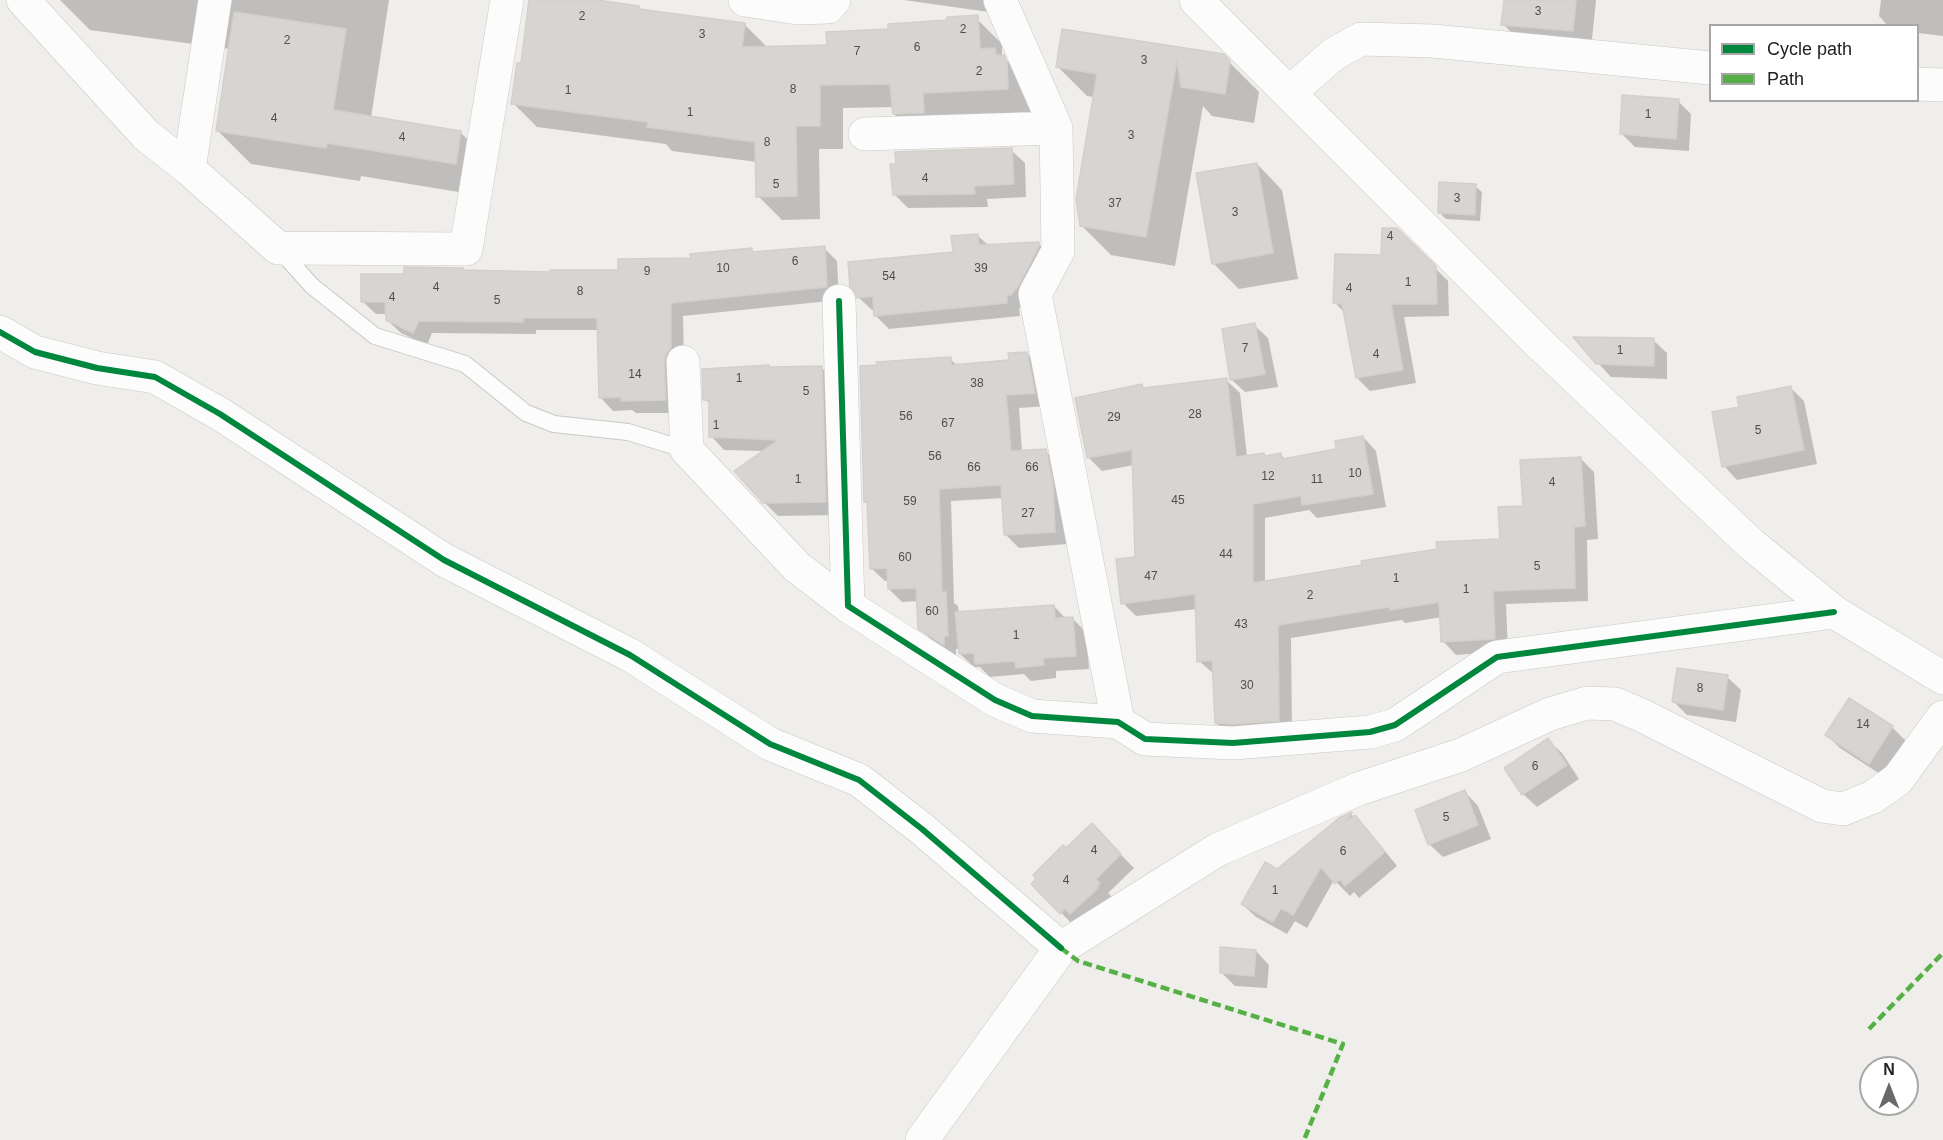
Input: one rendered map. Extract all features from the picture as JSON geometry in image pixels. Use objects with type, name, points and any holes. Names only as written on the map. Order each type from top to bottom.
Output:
[{"type":"street","points":[[22,0],[146,135],[189,169],[278,248],[466,249],[507,0]]},
{"type":"street","points":[[189,169],[215,0]]},
{"type":"street","points":[[745,0],[798,8],[828,7],[834,0]]},
{"type":"street","points":[[1000,0],[1056,128],[1058,251],[1035,294],[1118,722]]},
{"type":"street","points":[[1196,0],[1539,343],[1751,544],[1834,612],[1943,678]]},
{"type":"street","points":[[1290,92],[1334,54],[1362,39],[1433,41],[1709,68]]},
{"type":"street","points":[[1919,84],[1943,85]]},
{"type":"street","points":[[865,134],[1056,128]]},
{"type":"street","points":[[839,301],[848,606]]},
{"type":"street","points":[[0,332],[35,352],[97,368],[155,377],[220,414],[444,560],[630,655],[770,744],[859,780],[922,829],[1061,948]]},
{"type":"street","points":[[683,362],[687,450],[797,567],[848,606],[995,700],[1032,716],[1118,722],[1145,739],[1233,743],[1370,732],[1395,725],[1497,657],[1834,612]]},
{"type":"street","points":[[922,1140],[1061,948],[1217,850],[1358,789],[1461,754],[1550,714],[1587,703],[1615,704],[1822,806],[1843,809],[1873,797],[1898,779],[1943,717]]},
{"type":"lane","points":[[278,248],[312,286],[375,336],[465,364],[526,413],[554,424],[628,432],[687,450]]},
{"type":"building","points":[[529,0],[597,0],[639,6],[639,9],[745,23],[742,47],[827,45],[826,32],[888,29],[888,24],[947,20],[947,17],[978,15],[980,49],[995,48],[996,55],[1004,55],[1007,63],[1008,89],[923,93],[924,113],[893,114],[890,84],[820,85],[820,126],[796,126],[797,196],[756,197],[755,142],[647,127],[648,122],[511,104],[517,63],[521,63]]},
{"type":"building","points":[[1504,0],[1576,0],[1573,31],[1501,25]]},
{"type":"building","points":[[234,12],[346,29],[333,110],[461,131],[456,164],[327,143],[326,148],[216,131]]},
{"type":"building","points":[[1062,29],[1224,54],[1230,61],[1225,94],[1181,87],[1177,60],[1146,237],[1080,226],[1076,199],[1097,74],[1056,67]]},
{"type":"building","points":[[1622,95],[1679,99],[1676,139],[1620,134]]},
{"type":"building","points":[[1012,148],[1014,184],[974,186],[975,194],[893,195],[890,164],[896,164],[895,152]]},
{"type":"building","points":[[1257,163],[1273,253],[1212,264],[1196,173]]},
{"type":"building","points":[[1439,182],[1476,184],[1475,215],[1438,213]]},
{"type":"building","points":[[1382,228],[1397,228],[1436,266],[1437,304],[1391,304],[1403,370],[1356,378],[1342,304],[1333,303],[1335,254],[1381,255]]},
{"type":"building","points":[[978,234],[979,245],[1039,242],[1019,285],[1011,295],[1007,295],[1007,303],[874,316],[873,296],[857,298],[850,287],[848,262],[953,252],[951,236]]},
{"type":"building","points":[[825,246],[827,287],[671,303],[671,348],[666,354],[664,363],[666,400],[621,401],[621,397],[599,398],[597,318],[523,318],[523,322],[419,321],[413,333],[386,320],[385,302],[361,302],[361,274],[404,274],[404,267],[550,272],[550,270],[618,270],[618,259],[691,258],[690,254],[752,248],[752,252]]},
{"type":"building","points":[[1255,323],[1265,374],[1230,380],[1222,329]]},
{"type":"building","points":[[1573,337],[1654,338],[1654,366],[1596,364]]},
{"type":"building","points":[[1027,352],[1035,393],[1006,395],[1011,451],[1046,449],[1053,484],[1055,532],[1004,535],[1001,485],[939,489],[942,592],[946,592],[948,636],[944,636],[944,645],[918,629],[916,588],[888,589],[887,568],[870,569],[867,502],[864,502],[860,366],[877,365],[876,362],[951,357],[951,365],[1009,360],[1008,353]]},
{"type":"building","points":[[769,365],[769,367],[822,366],[826,502],[763,503],[734,471],[778,440],[709,437],[709,400],[703,400],[702,369]]},
{"type":"building","points":[[1227,378],[1236,457],[1281,453],[1282,459],[1336,449],[1335,441],[1363,436],[1373,494],[1302,505],[1301,496],[1253,504],[1253,583],[1362,565],[1361,561],[1437,549],[1436,542],[1500,539],[1498,507],[1523,506],[1520,460],[1581,457],[1585,526],[1574,527],[1575,588],[1493,591],[1495,638],[1493,639],[1441,642],[1439,602],[1390,610],[1389,607],[1278,625],[1279,721],[1215,723],[1212,660],[1197,662],[1195,594],[1121,604],[1116,559],[1135,557],[1132,450],[1087,458],[1075,398],[1142,384],[1143,388]]},
{"type":"building","points":[[1791,386],[1804,450],[1722,467],[1712,412],[1739,407],[1737,397]]},
{"type":"building","points":[[1054,605],[1055,618],[1073,617],[1076,656],[1043,658],[1044,665],[1016,668],[1015,661],[975,664],[974,653],[959,654],[955,612]]},
{"type":"building","points":[[1677,668],[1728,675],[1723,710],[1672,702]]},
{"type":"building","points":[[1849,698],[1893,726],[1869,764],[1825,735]]},
{"type":"building","points":[[1548,738],[1567,765],[1522,795],[1504,768]]},
{"type":"building","points":[[1465,790],[1478,825],[1428,845],[1415,810]]},
{"type":"building","points":[[1352,812],[1346,822],[1355,815],[1385,852],[1345,886],[1340,879],[1335,884],[1321,867],[1293,915],[1281,908],[1273,922],[1241,904],[1265,862],[1277,869],[1339,818]]},
{"type":"building","points":[[1092,823],[1121,854],[1096,879],[1100,883],[1098,888],[1070,914],[1065,908],[1060,914],[1031,884],[1036,879],[1033,875],[1063,845],[1066,848]]},
{"type":"building","points":[[1220,947],[1256,950],[1254,976],[1220,973]]},
{"type":"marked path","points":[[1061,948],[1078,961],[1343,1044],[1304,1140]]},
{"type":"marked path","points":[[1869,1029],[1943,953]]},
{"type":"cycle path","points":[[839,301],[848,606],[995,700],[1032,716],[1118,722],[1145,739],[1233,743],[1370,732],[1395,725],[1497,657],[1834,612]]},
{"type":"cycle path","points":[[0,332],[35,352],[97,368],[155,377],[220,414],[444,560],[630,655],[770,744],[859,780],[922,829],[1061,948]]}]
